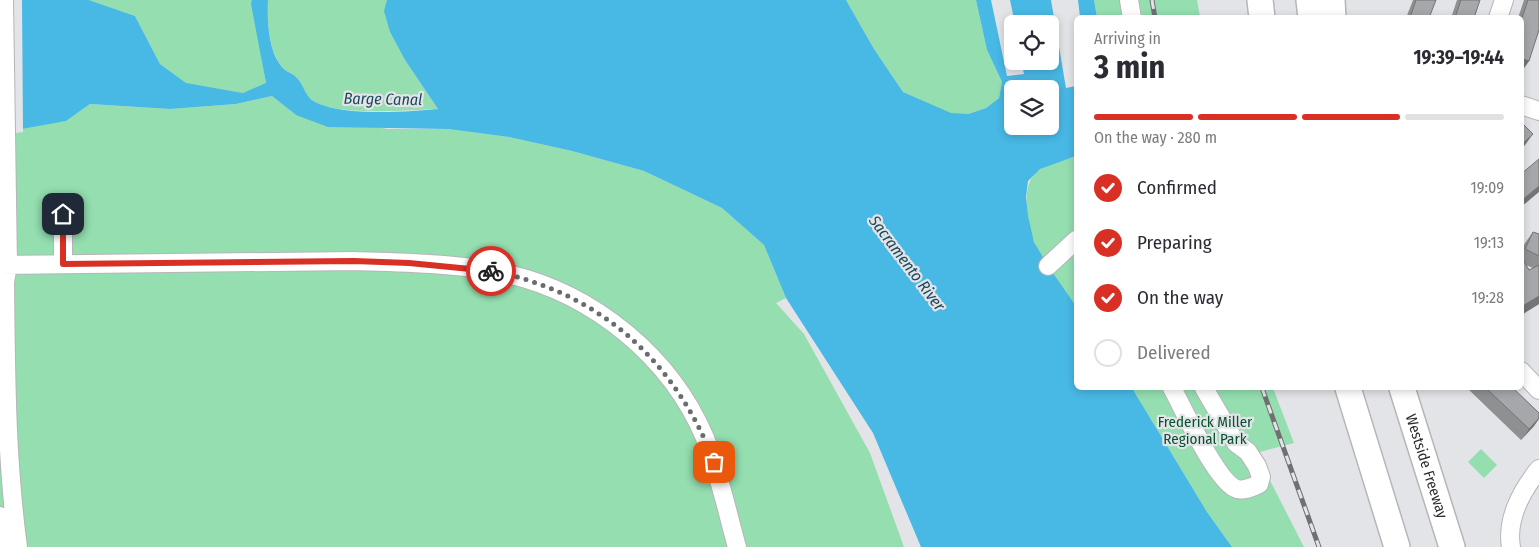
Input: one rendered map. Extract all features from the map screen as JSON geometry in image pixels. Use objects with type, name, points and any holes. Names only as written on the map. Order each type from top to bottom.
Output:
[{"type":"highway","points":[[1260,0],[1262,15]]},
{"type":"highway","points":[[1309,0],[1311,15]]},
{"type":"highway","points":[[1332,0],[1333,15]]},
{"type":"highway","points":[[1349,390],[1396,547]]},
{"type":"highway","name":"Westside Freeway","points":[[1403,390],[1452,547]]},
{"type":"street","points":[[4,0],[8,236],[4,265],[7,405],[10,464],[18,547]]},
{"type":"street","points":[[1129,0],[1132,15]]},
{"type":"street","points":[[1499,15],[1504,0]]},
{"type":"street","points":[[1524,106],[1539,112]]},
{"type":"street","points":[[63,214],[63,264]]},
{"type":"street","points":[[1048,266],[1074,242]]},
{"type":"street","points":[[4,265],[354,261],[409,263],[491,271],[527,279],[551,288],[592,310],[625,332],[651,356],[666,374],[688,406],[704,437],[714,462],[737,547]]},
{"type":"street","points":[[1524,374],[1539,390]]},
{"type":"street","points":[[1173,390],[1210,460],[1228,484],[1236,489],[1245,490],[1259,484],[1261,477],[1258,466],[1248,452],[1236,443],[1209,391]]},
{"type":"street","points":[[1511,547],[1512,518],[1523,494],[1539,469]]},
{"type":"street","points":[[0,516],[6,547]]},
{"type":"green space","points":[[89,0],[252,0],[266,84],[243,93],[187,84],[160,64],[135,16]]},
{"type":"green space","points":[[268,0],[387,0],[390,32],[405,60],[438,109],[352,110],[321,105],[311,99],[298,79],[284,69],[275,54],[268,27]]},
{"type":"green space","points":[[846,0],[976,0],[987,50],[1002,82],[999,98],[986,108],[968,114],[951,114],[903,92],[874,49]]},
{"type":"green space","points":[[1094,0],[1197,0],[1200,15],[1097,15]]},
{"type":"green space","points":[[272,96],[296,115],[388,129],[448,129],[509,137],[572,151],[644,171],[722,208],[764,245],[786,298],[776,303],[804,334],[870,453],[904,547],[0,547],[0,129],[66,121],[90,104],[170,109],[236,104]]},
{"type":"green space","points":[[1074,157],[1074,303],[1037,249],[1027,213],[1027,193],[1033,175],[1052,163]]},
{"type":"green space","name":"Frederick Miller Regional Park","points":[[1133,390],[1274,390],[1294,443],[1256,453],[1304,547],[1232,547],[1207,512]]},
{"type":"green space","points":[[1481,449],[1497,465],[1484,478],[1468,462]]},
{"type":"water","name":"Sacramento River","points":[[0,0],[89,0],[135,16],[160,64],[186,83],[243,93],[266,83],[251,4],[252,0],[268,0],[268,27],[275,55],[284,69],[299,80],[310,98],[323,105],[338,109],[373,112],[438,109],[405,60],[390,32],[384,11],[387,0],[846,0],[874,49],[903,92],[951,113],[968,114],[986,108],[999,98],[1002,82],[987,50],[976,0],[1094,0],[1097,15],[1074,15],[1074,157],[1040,169],[1028,181],[1026,197],[1034,242],[1074,303],[1074,390],[1133,390],[1207,512],[1232,547],[921,547],[873,433],[786,298],[764,245],[722,208],[644,171],[572,151],[509,137],[448,129],[328,127],[296,115],[272,96],[236,104],[170,109],[90,104],[66,121],[10,131]]},
{"type":"pier","points":[[0,0],[22,0],[23,132],[10,134]]},
{"type":"pier","points":[[991,0],[1010,0],[1013,15],[1004,15],[1004,62]]},
{"type":"pier","points":[[1051,0],[1078,0],[1080,15],[1074,15],[1074,86],[1066,88],[1059,47],[1059,15],[1054,15]]},
{"type":"pier","points":[[1006,70],[1023,70],[1024,74],[1007,76]]},
{"type":"building","points":[[1416,0],[1436,0],[1430,15],[1411,15]]},
{"type":"building","points":[[1461,0],[1480,0],[1475,15],[1456,15]]},
{"type":"building","points":[[1528,0],[1539,0],[1539,30],[1529,61],[1524,59],[1523,15]]},
{"type":"building","points":[[1524,125],[1533,134],[1524,142]]},
{"type":"building","points":[[1539,159],[1539,186],[1524,198],[1524,172]]},
{"type":"building","points":[[1533,232],[1539,234],[1539,256],[1525,249]]},
{"type":"building","points":[[1524,261],[1529,270],[1539,265],[1539,296],[1524,305]]},
{"type":"building","points":[[1488,390],[1515,390],[1539,413],[1539,418],[1529,429]]},
{"type":"railway","points":[[1152,0],[1154,15]]},
{"type":"railway","points":[[1263,390],[1319,547]]},
{"type":"way so far","points":[[491,271],[527,279],[551,288],[592,310],[625,332],[651,356],[688,406],[714,462]]},
{"type":"route","points":[[63,214],[63,264],[354,261],[409,263],[491,271]]},
{"type":"water label","name":"Barge Canal","points":[[383,99]]}]
